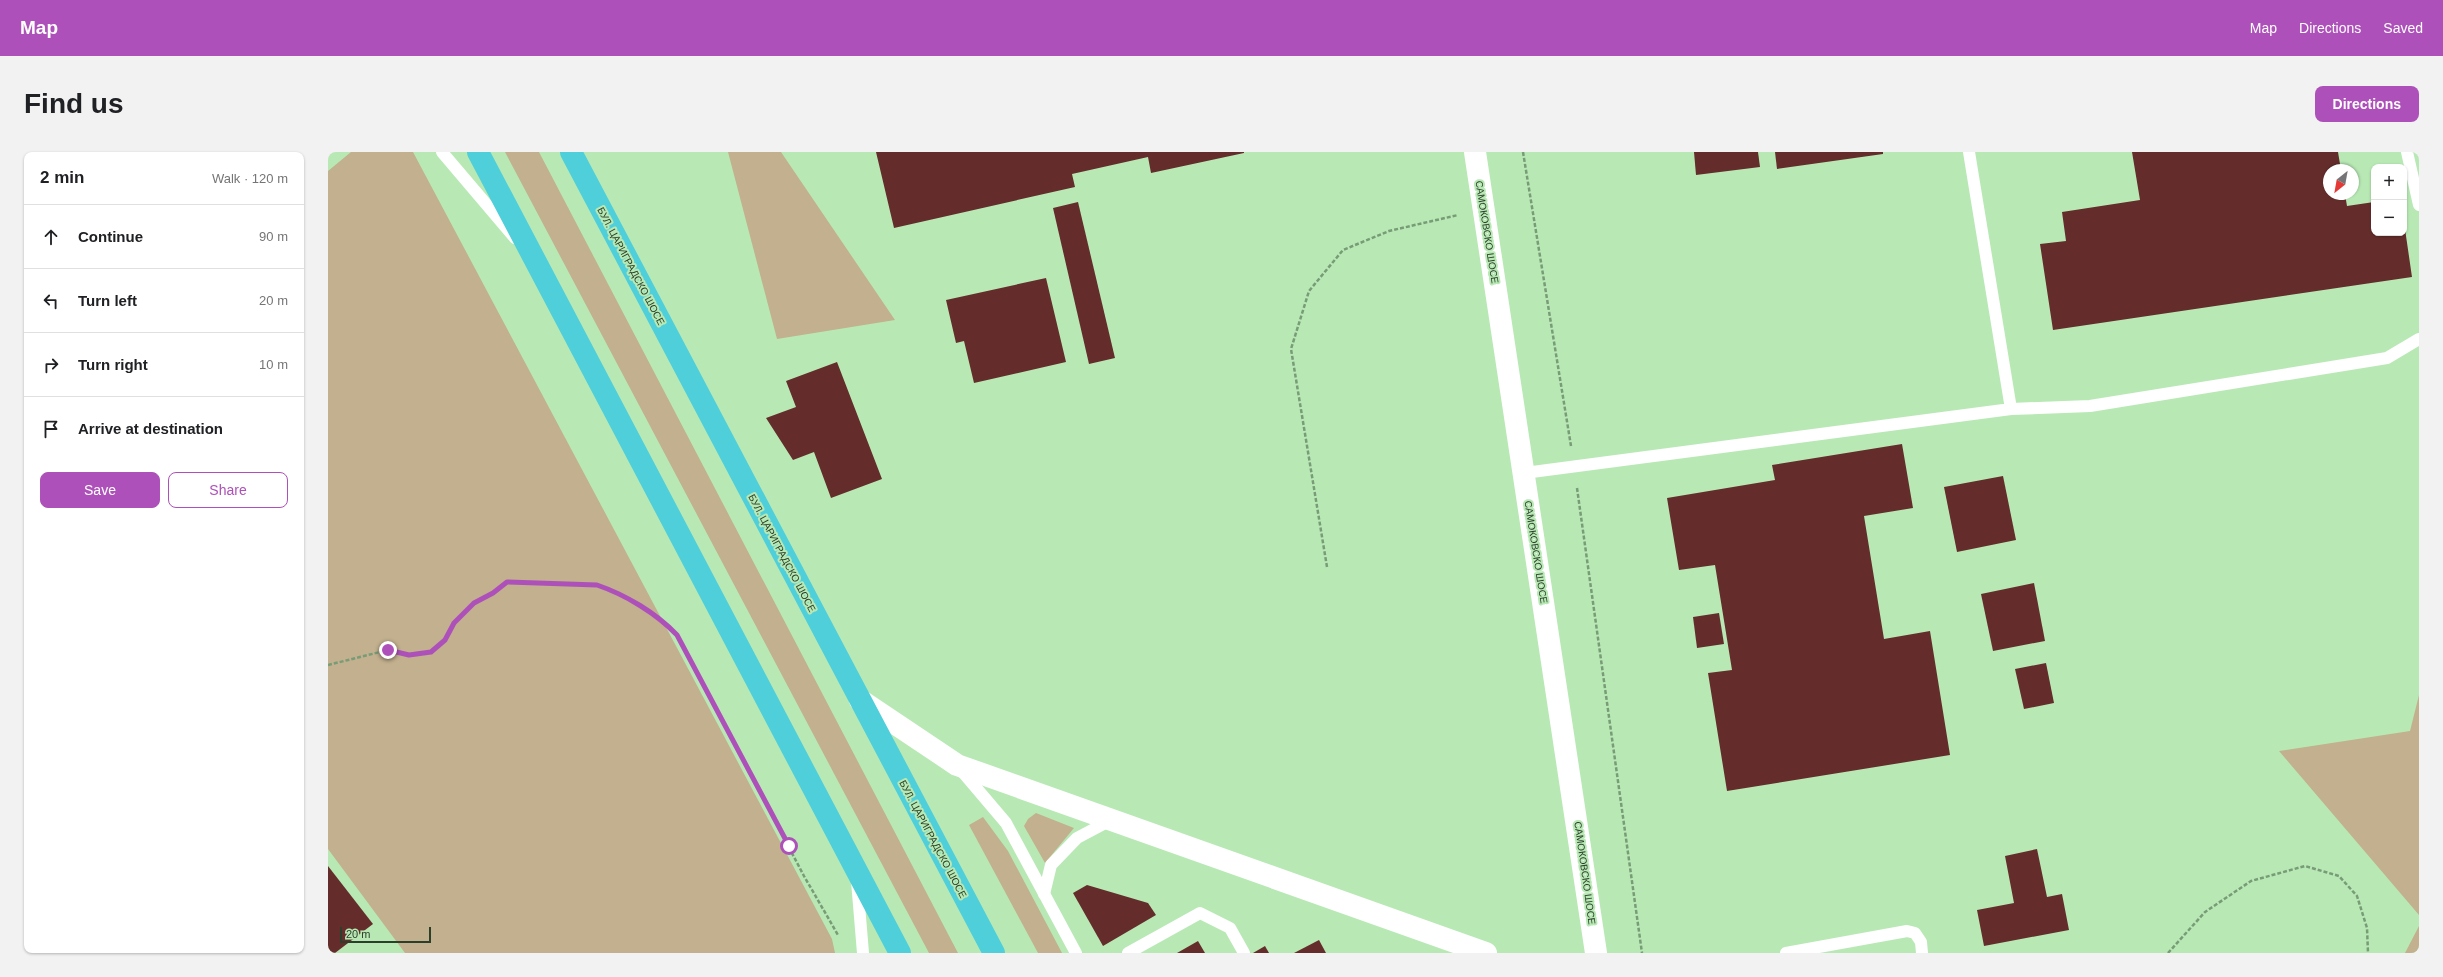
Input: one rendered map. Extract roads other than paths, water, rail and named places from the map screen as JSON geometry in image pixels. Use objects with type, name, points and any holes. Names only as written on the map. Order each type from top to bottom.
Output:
[{"type":"highway","points":[[478,152],[900,953]]},
{"type":"highway","name":"БУЛ. ЦАРИГРАДСКО ШОСЕ","points":[[571,152],[994,953]]},
{"type":"main road","name":"САМОКОВСКО ШОСЕ","points":[[1475,152],[1596,953]]},
{"type":"main road","points":[[860,700],[957,765],[1486,953]]},
{"type":"lane","points":[[442,152],[538,264]]},
{"type":"lane","points":[[1968,152],[2011,410]]},
{"type":"lane","points":[[2407,152],[2419,205]]},
{"type":"lane","points":[[1524,473],[2011,410],[2090,406],[2387,358],[2419,339]]},
{"type":"lane","points":[[957,765],[1006,823],[1076,953]]},
{"type":"lane","points":[[1044,894],[1051,865],[1077,838],[1111,820]]},
{"type":"lane","points":[[856,872],[863,953]]},
{"type":"lane","points":[[1128,953],[1200,913],[1230,928],[1244,953]]},
{"type":"lane","points":[[1786,953],[1907,931],[1915,933],[1921,942],[1922,953]]}]
